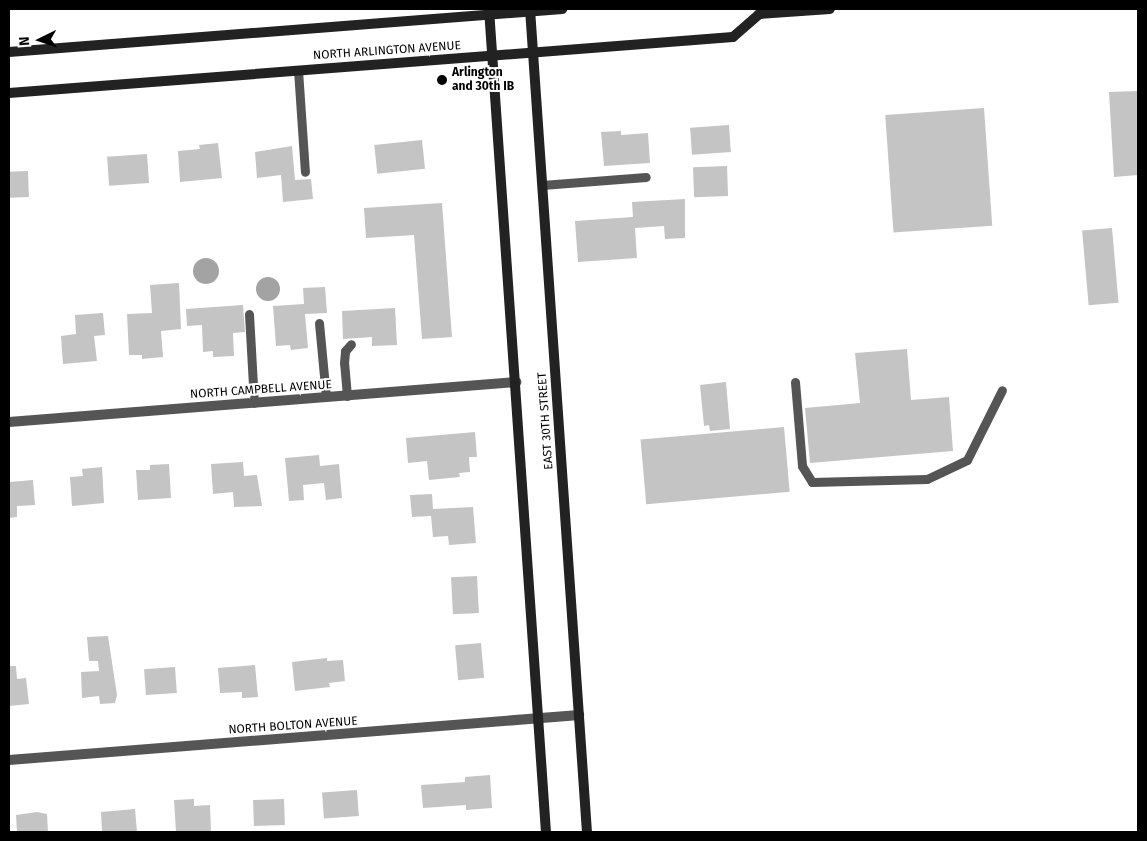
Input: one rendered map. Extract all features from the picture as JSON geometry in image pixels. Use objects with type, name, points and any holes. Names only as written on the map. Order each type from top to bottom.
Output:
[{"type":"main road","points":[[9,52],[489,12],[562,9]]},
{"type":"main road","name":"NORTH ARLINGTON AVENUE","points":[[9,93],[733,37],[755,12],[830,9]]},
{"type":"main road","name":"EAST 30TH STREET","points":[[530,10],[587,832]]},
{"type":"main road","points":[[489,12],[546,832]]},
{"type":"street","name":"NORTH CAMPBELL AVENUE","points":[[9,422],[516,382]]},
{"type":"street","name":"NORTH BOLTON AVENUE","points":[[9,760],[579,715]]},
{"type":"lane","points":[[298,70],[305,172]]},
{"type":"lane","points":[[542,185],[646,177]]},
{"type":"lane","points":[[249,314],[254,403]]},
{"type":"lane","points":[[319,323],[326,397]]},
{"type":"lane","points":[[347,396],[344,363],[345,351],[351,344]]},
{"type":"lane","points":[[795,382],[802,466],[812,482],[927,479],[967,460],[1002,390]]},
{"type":"shaded area","points":[[206,258],[216,261],[219,271],[216,281],[206,284],[196,281],[193,271],[196,261]]},
{"type":"shaded area","points":[[268,277],[273,278],[279,284],[279,294],[273,300],[268,301],[263,300],[257,294],[256,289],[257,284],[263,278]]},
{"type":"building","points":[[1138,91],[1138,175],[1114,177],[1109,92]]},
{"type":"building","points":[[984,108],[992,226],[893,233],[885,115]]},
{"type":"building","points":[[729,125],[731,152],[692,155],[690,128]]},
{"type":"building","points":[[621,131],[621,135],[648,133],[650,163],[604,166],[601,132]]},
{"type":"building","points":[[422,140],[425,169],[377,174],[374,145]]},
{"type":"building","points":[[218,143],[222,178],[180,182],[178,151],[200,149],[199,145]]},
{"type":"building","points":[[292,146],[295,180],[311,179],[313,199],[283,202],[281,175],[257,178],[255,152]]},
{"type":"building","points":[[147,154],[149,183],[109,186],[107,157]]},
{"type":"building","points":[[727,166],[728,196],[694,197],[693,167]]},
{"type":"building","points":[[28,171],[29,197],[10,198],[9,172]]},
{"type":"building","points":[[685,199],[685,238],[665,239],[664,226],[635,228],[637,258],[578,262],[575,221],[633,217],[632,202]]},
{"type":"building","points":[[442,203],[452,337],[422,339],[414,235],[366,238],[364,208]]},
{"type":"building","points":[[1112,228],[1119,303],[1089,305],[1082,231]]},
{"type":"building","points":[[179,283],[181,329],[161,331],[163,357],[142,359],[142,355],[129,355],[127,314],[152,313],[150,285]]},
{"type":"building","points":[[325,287],[327,313],[305,314],[308,348],[291,350],[290,345],[276,346],[273,306],[304,304],[303,288]]},
{"type":"building","points":[[243,305],[245,332],[233,333],[234,356],[213,357],[213,351],[203,352],[202,325],[187,326],[186,309]]},
{"type":"building","points":[[395,308],[397,345],[372,346],[372,337],[343,339],[342,311]]},
{"type":"building","points":[[103,313],[105,335],[94,336],[97,361],[63,364],[61,336],[76,334],[75,315]]},
{"type":"building","points":[[907,349],[911,400],[949,397],[953,451],[810,463],[805,408],[860,403],[855,353]]},
{"type":"building","points":[[726,382],[730,429],[710,431],[709,425],[704,426],[700,385]]},
{"type":"building","points":[[784,427],[790,492],[646,504],[641,440]]},
{"type":"building","points":[[475,432],[477,457],[469,457],[470,472],[459,473],[460,477],[429,480],[427,461],[408,463],[406,438]]},
{"type":"building","points":[[319,455],[320,466],[339,464],[342,498],[326,500],[324,483],[303,485],[304,500],[289,501],[285,458]]},
{"type":"building","points":[[243,462],[244,476],[257,475],[262,506],[234,507],[233,492],[213,494],[211,464]]},
{"type":"building","points":[[169,464],[171,498],[138,500],[136,470],[150,470],[150,465]]},
{"type":"building","points":[[102,467],[104,503],[72,506],[70,477],[83,476],[82,469]]},
{"type":"building","points":[[33,480],[35,505],[17,506],[17,517],[9,518],[9,482]]},
{"type":"building","points":[[432,494],[433,509],[473,507],[476,543],[449,545],[448,536],[433,537],[431,516],[412,517],[410,495]]},
{"type":"building","points":[[477,576],[479,613],[453,614],[451,577]]},
{"type":"building","points":[[108,636],[117,695],[115,703],[100,704],[99,696],[82,698],[81,672],[99,671],[98,661],[89,661],[87,637]]},
{"type":"building","points":[[481,643],[484,678],[458,680],[455,645]]},
{"type":"building","points":[[327,658],[327,661],[343,660],[345,681],[329,683],[330,687],[295,691],[292,662]]},
{"type":"building","points":[[255,665],[258,697],[242,698],[242,692],[220,693],[218,668]]},
{"type":"building","points":[[9,666],[16,666],[17,679],[26,678],[29,704],[9,706]]},
{"type":"building","points":[[175,667],[177,693],[146,695],[144,669]]},
{"type":"building","points":[[490,775],[492,808],[466,810],[466,805],[423,808],[421,785],[465,782],[465,777]]},
{"type":"building","points":[[357,790],[359,816],[324,818],[322,792]]},
{"type":"building","points":[[194,799],[194,806],[210,805],[211,832],[176,832],[174,800]]},
{"type":"building","points":[[284,799],[285,825],[254,826],[253,800]]},
{"type":"building","points":[[135,809],[137,832],[102,832],[101,812]]},
{"type":"building","points":[[37,812],[47,814],[48,832],[17,832],[16,815]]},
{"type":"place","name":"Arlington and 30th IB","points":[[442,80]]}]
